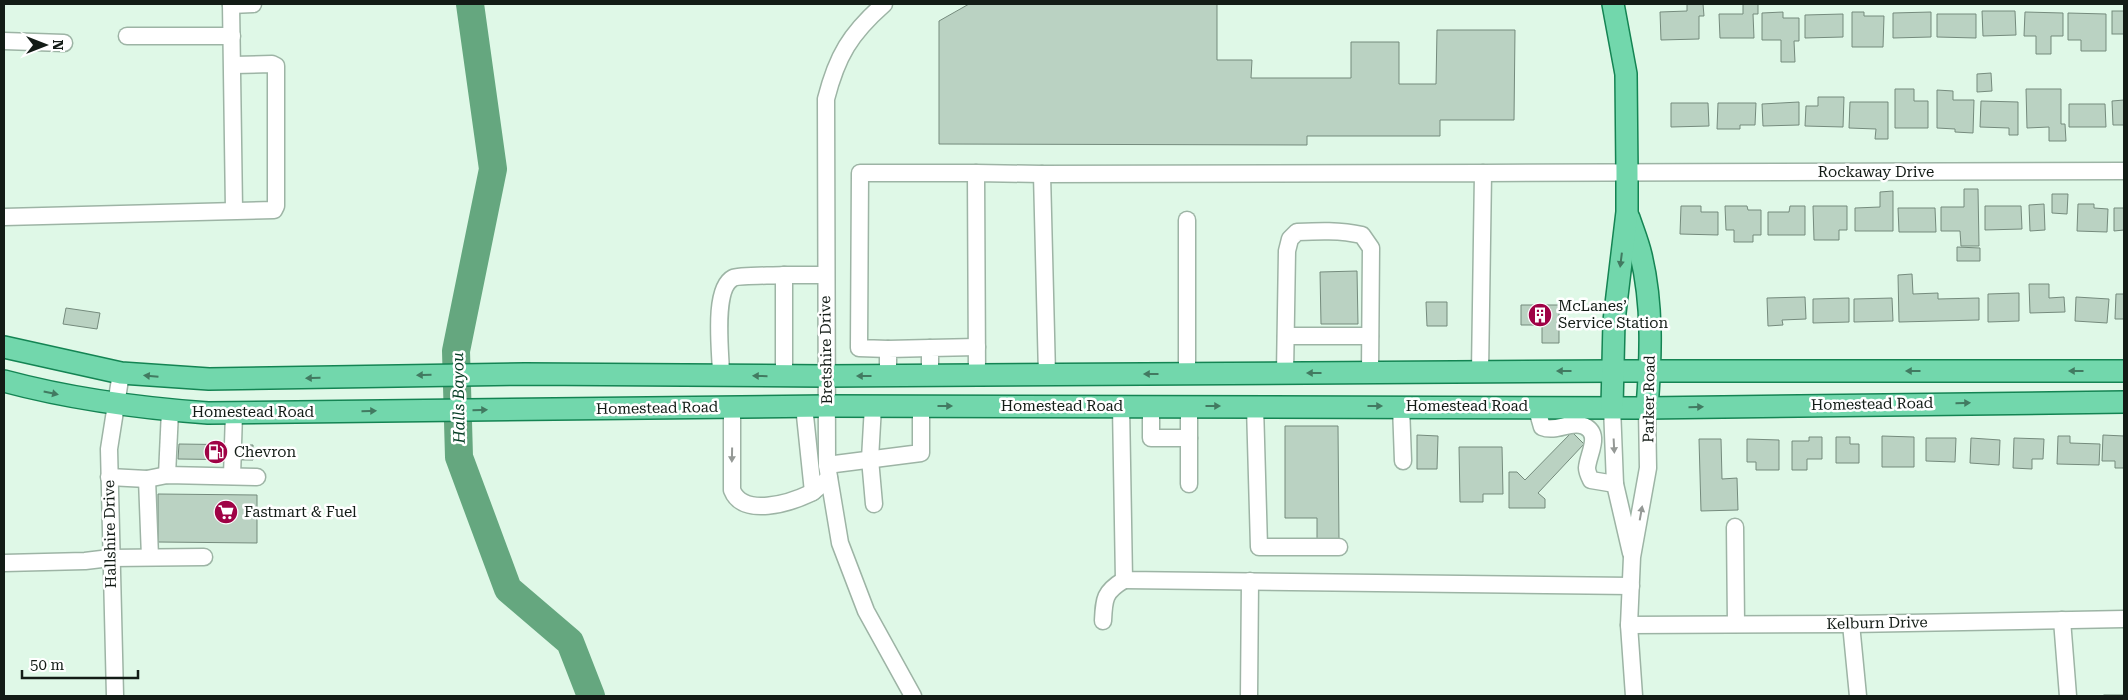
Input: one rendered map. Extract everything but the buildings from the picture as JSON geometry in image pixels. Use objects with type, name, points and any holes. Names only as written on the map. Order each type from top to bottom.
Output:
[{"type":"main road","name":"Parker Road","points":[[1612,407],[1614,322],[1627,212],[1626,74],[1613,4]]},
{"type":"main road","name":"Parker Road","points":[[1627,212],[1641,255],[1650,328],[1650,371],[1647,408]]},
{"type":"main road","name":"Homestead Road","points":[[4,348],[121,373],[209,379],[525,374],[977,376],[1370,372],[2124,371]]},
{"type":"main road","points":[[1889,371],[1889,404]]},
{"type":"main road","points":[[574,408],[575,374]]},
{"type":"main road","points":[[1050,375],[1054,406]]},
{"type":"main road","points":[[340,377],[343,412]]},
{"type":"main road","name":"Homestead Road","points":[[4,381],[50,394],[117,405],[170,411],[234,413],[804,406],[1536,406],[1647,408],[2124,402]]},
{"type":"street","points":[[234,210],[231,4],[253,4]]},
{"type":"street","name":"Bretshire Drive","points":[[884,4],[867,18],[848,42],[834,70],[826,100],[825,275],[828,472],[840,543],[866,611],[913,696]]},
{"type":"street","points":[[127,36],[232,36]]},
{"type":"street","points":[[4,41],[64,43]]},
{"type":"street","points":[[4,217],[275,209],[276,66],[272,64],[233,65]]},
{"type":"street","name":"Rockaway Drive","points":[[888,349],[859,348],[860,173],[2124,171]]},
{"type":"street","points":[[976,173],[977,376]]},
{"type":"street","points":[[1480,372],[1483,173]]},
{"type":"street","points":[[1042,174],[1050,375]]},
{"type":"street","points":[[1187,220],[1187,374]]},
{"type":"street","points":[[1285,373],[1287,251],[1290,239],[1297,232],[1349,232],[1362,234],[1371,248],[1370,372]]},
{"type":"street","points":[[784,275],[784,376]]},
{"type":"street","points":[[721,376],[720,301],[726,284],[734,278],[825,275]]},
{"type":"street","points":[[1286,336],[1370,336]]},
{"type":"street","points":[[888,376],[888,349],[977,347]]},
{"type":"street","points":[[930,348],[930,376]]},
{"type":"street","name":"Hallshire Drive","points":[[115,696],[110,558],[109,449],[121,373]]},
{"type":"street","points":[[804,406],[813,492]]},
{"type":"street","points":[[873,406],[870,459],[874,504]]},
{"type":"street","points":[[732,407],[732,490],[735,499],[740,503],[756,505],[784,505],[813,492],[828,472],[870,459],[921,453],[921,406]]},
{"type":"street","points":[[1121,406],[1124,580]]},
{"type":"street","points":[[1151,406],[1151,438],[1189,438]]},
{"type":"street","points":[[1189,406],[1189,484]]},
{"type":"street","points":[[1255,406],[1258,547],[1339,547]]},
{"type":"street","points":[[1401,406],[1403,461]]},
{"type":"street","points":[[1536,406],[1542,427],[1550,430],[1579,424],[1590,429],[1594,437],[1587,470],[1591,480],[1615,484]]},
{"type":"street","name":"Parker Road","points":[[1612,407],[1615,484],[1632,557]]},
{"type":"street","name":"Parker Road","points":[[1634,696],[1629,625],[1632,557],[1648,468],[1647,408]]},
{"type":"street","points":[[167,475],[170,411]]},
{"type":"street","points":[[232,476],[234,413]]},
{"type":"street","points":[[109,477],[147,479],[167,475],[257,477]]},
{"type":"street","points":[[147,479],[150,557]]},
{"type":"street","points":[[1735,527],[1736,624]]},
{"type":"street","points":[[4,562],[204,557]]},
{"type":"street","points":[[1103,621],[1104,600],[1107,593],[1124,580],[1631,586]]},
{"type":"street","points":[[1249,696],[1250,581]]},
{"type":"street","name":"Kelburn Drive","points":[[1629,625],[1851,624],[2124,619]]},
{"type":"street","points":[[2062,620],[2068,696]]},
{"type":"street","points":[[1851,624],[1858,696]]},
{"type":"waterway","name":"Halls Bayou","points":[[470,4],[493,169],[456,351],[459,457],[508,589],[570,642],[591,696]]},
{"type":"place","name":"McLanes’ Service Station","points":[[1540,315]]},
{"type":"place","name":"Chevron","points":[[216,452]]},
{"type":"place","name":"Fastmart & Fuel","points":[[226,512]]}]
